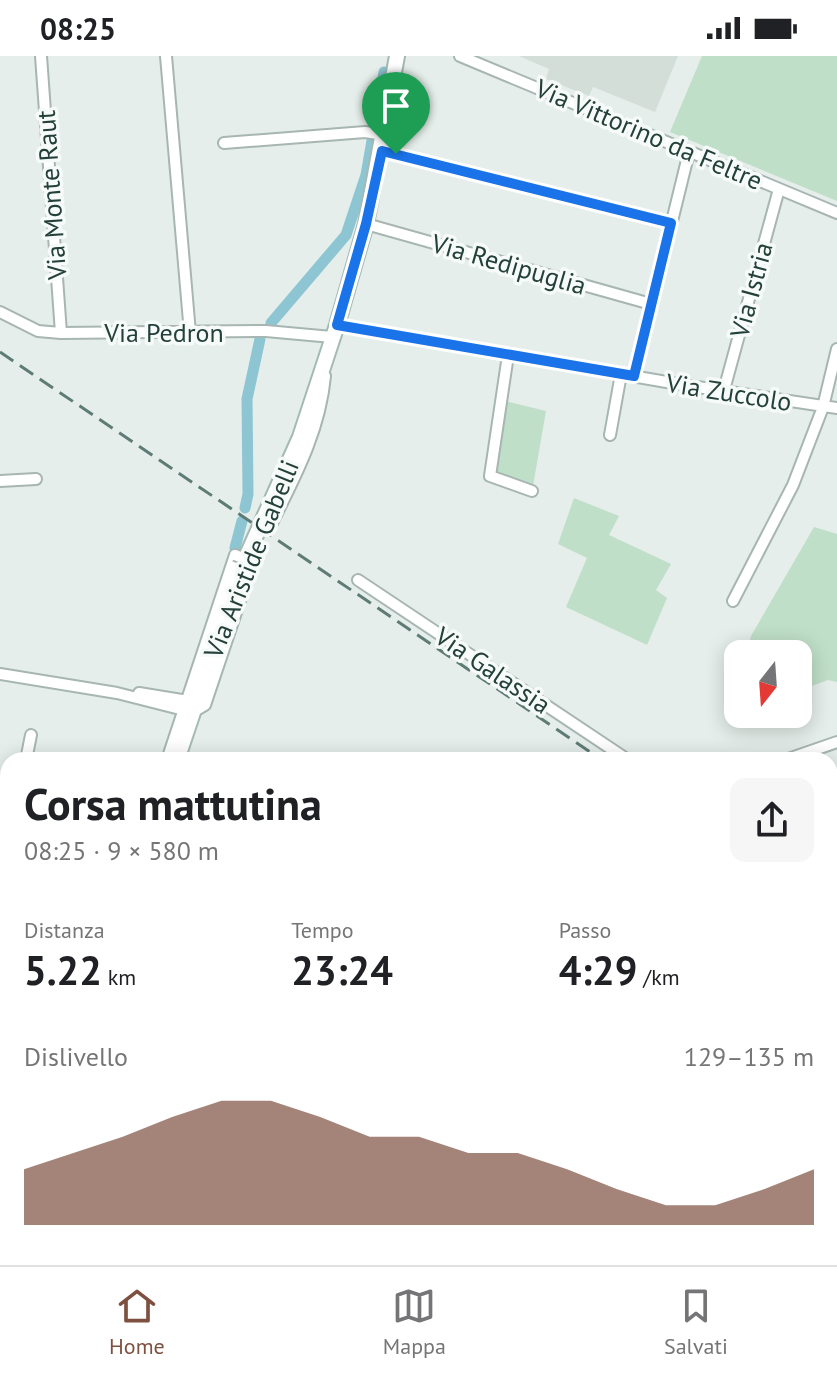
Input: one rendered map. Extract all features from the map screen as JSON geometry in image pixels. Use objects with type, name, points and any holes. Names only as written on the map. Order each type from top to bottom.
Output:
[{"type":"main road","name":"Via Aristide Gabelli","points":[[179,752],[190,706],[243,564],[300,437],[335,331],[366,224],[382,151],[376,133],[397,56]]},
{"type":"street","name":"Via Monte Raut","points":[[41,56],[61,333]]},
{"type":"street","points":[[166,56],[190,333]]},
{"type":"street","name":"Via Vittorino da Feltre","points":[[460,56],[837,213]]},
{"type":"street","points":[[224,143],[376,133]]},
{"type":"street","points":[[382,151],[671,223]]},
{"type":"street","points":[[634,376],[689,152]]},
{"type":"street","name":"Via Istria","points":[[724,390],[779,189]]},
{"type":"street","name":"Via Redipuglia","points":[[366,224],[651,304]]},
{"type":"street","name":"Via Pedron","points":[[0,312],[38,331],[61,333],[335,331]]},
{"type":"street","name":"Via Zuccolo","points":[[335,331],[508,355],[837,408]]},
{"type":"street","points":[[733,601],[793,485],[823,407],[837,349]]},
{"type":"street","points":[[508,355],[490,476],[532,491]]},
{"type":"street","name":"Via Aristide Gabelli","points":[[272,523],[322,406],[326,358]]},
{"type":"street","points":[[610,435],[621,374]]},
{"type":"street","points":[[0,481],[36,479]]},
{"type":"street","points":[[0,674],[190,706],[205,705],[253,562],[235,555],[190,706],[170,752]]},
{"type":"street","name":"Via Galassia","points":[[358,580],[616,752]]},
{"type":"street","points":[[28,752],[31,735]]},
{"type":"street","points":[[808,752],[837,742]]},
{"type":"shaded area","points":[[519,56],[678,56],[655,112],[593,87],[589,96],[546,79],[549,69]]},
{"type":"green space","points":[[702,56],[837,56],[837,201],[670,132]]},
{"type":"green space","points":[[505,401],[546,411],[533,486],[494,474]]},
{"type":"green space","points":[[574,498],[619,516],[609,535],[671,564],[656,590],[667,598],[647,645],[566,607],[587,558],[558,544]]},
{"type":"green space","points":[[814,527],[837,534],[837,682],[828,680],[812,686],[812,640],[750,640]]},
{"type":"waterway","points":[[271,323],[346,235],[366,175],[384,72]]},
{"type":"waterway","points":[[245,508],[248,494],[247,399],[260,339]]},
{"type":"waterway","points":[[235,548],[242,521]]},
{"type":"railway","points":[[0,352],[590,752]]},
{"type":"route","points":[[382,151],[396,154],[671,223],[634,376],[337,325],[366,224],[382,151]]}]
